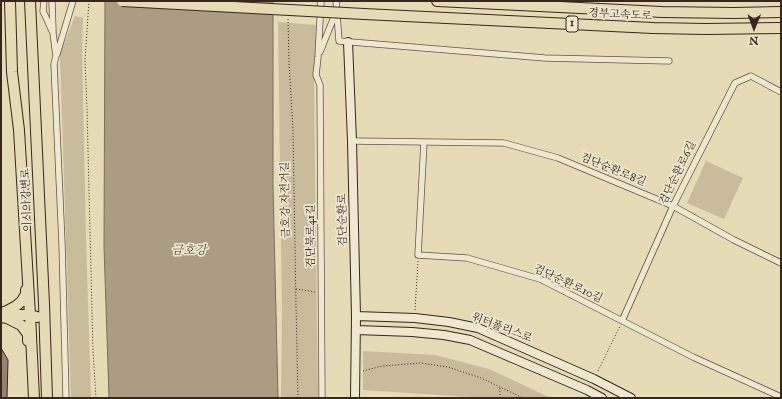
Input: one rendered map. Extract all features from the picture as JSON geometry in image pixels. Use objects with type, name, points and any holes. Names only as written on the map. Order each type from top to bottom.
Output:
[{"type":"highway","name":"이시아강변로","points":[[10,1],[12,72],[19,130],[34,398]]},
{"type":"highway","name":"이시아강변로","points":[[30,1],[47,398]]},
{"type":"highway","name":"경부고속도로","points":[[122,1],[653,28],[781,28]]},
{"type":"highway","name":"경부고속도로","points":[[437,1],[662,12],[781,12]]},
{"type":"highway","points":[[1,315],[22,301],[26,294],[24,262],[26,254]]},
{"type":"highway","points":[[1,315],[35,314],[44,304]]},
{"type":"highway","points":[[1,315],[21,325],[28,334],[30,374],[34,384]]},
{"type":"highway","points":[[30,315],[39,318],[44,325]]},
{"type":"main road","name":"검단순환로","points":[[348,42],[356,316],[355,398]]},
{"type":"main road","name":"워터폴리스로","points":[[356,316],[415,318],[449,322],[478,328],[594,379],[631,398]]},
{"type":"main road","name":"워터폴리스로","points":[[356,330],[412,332],[444,335],[470,340],[602,398]]},
{"type":"street","points":[[44,1],[43,11],[53,33]]},
{"type":"street","points":[[52,1],[53,33],[56,56]]},
{"type":"street","points":[[66,398],[62,244],[54,64],[73,1]]},
{"type":"street","points":[[318,57],[321,1]]},
{"type":"street","points":[[336,1],[339,41],[544,58],[669,61]]},
{"type":"street","points":[[318,57],[337,10]]},
{"type":"street","name":"검단북로41길","points":[[318,57],[316,75],[320,85],[322,398]]},
{"type":"street","name":"검단순환로6길","points":[[622,322],[672,206],[735,83],[751,76],[781,92]]},
{"type":"street","name":"검단순환로8길","points":[[352,141],[504,144],[558,158],[672,206],[734,240],[781,263]]},
{"type":"street","points":[[418,255],[424,142]]},
{"type":"street","name":"검단순환로10길","points":[[418,255],[467,258],[540,279],[693,357],[781,397]]},
{"type":"path","points":[[88,1],[85,60],[93,351],[96,398]]},
{"type":"path","name":"금호강 자전거길","points":[[287,16],[293,129],[298,398]]},
{"type":"path","points":[[415,318],[418,255]]},
{"type":"path","points":[[296,289],[321,293]]},
{"type":"path","points":[[594,379],[622,322]]},
{"type":"path","points":[[355,373],[382,366],[420,363],[448,366],[481,378],[523,398]]},
{"type":"path","points":[[500,387],[500,398]]},
{"type":"shaded area","points":[[75,16],[83,18],[82,51],[91,398],[71,398],[60,54]]},
{"type":"shaded area","points":[[278,22],[316,25],[314,89],[318,398],[281,398],[282,314]]},
{"type":"shaded area","points":[[706,161],[743,178],[724,219],[687,203]]},
{"type":"shaded area","points":[[363,351],[435,355],[489,369],[551,398],[484,398],[363,390]]},
{"type":"water","name":"금호강","points":[[105,1],[273,1],[273,186],[278,398],[109,398],[104,246]]},
{"type":"building","points":[[1,348],[8,360],[7,398],[1,398]]}]
